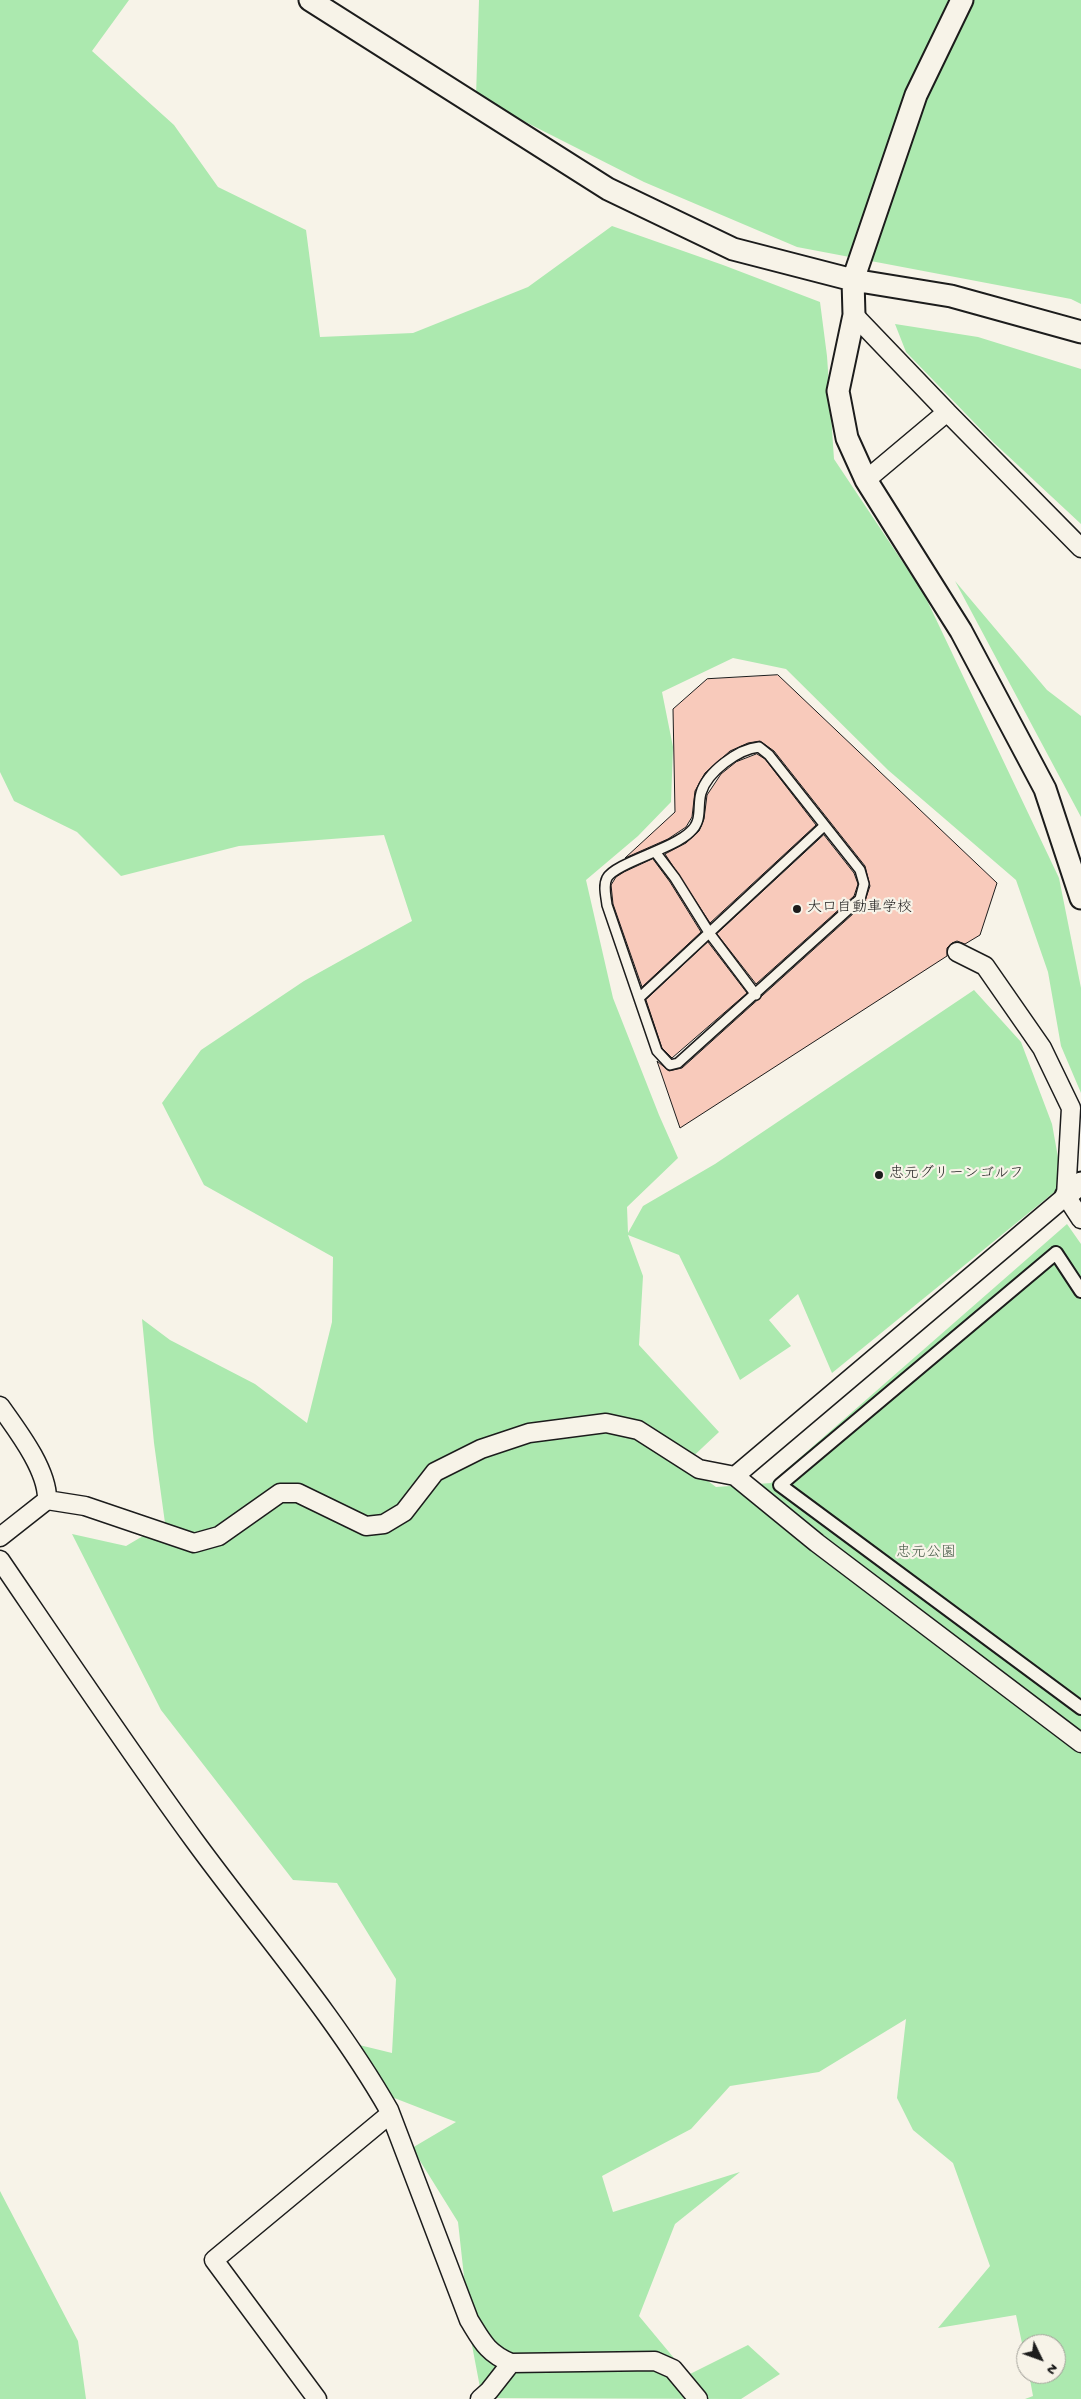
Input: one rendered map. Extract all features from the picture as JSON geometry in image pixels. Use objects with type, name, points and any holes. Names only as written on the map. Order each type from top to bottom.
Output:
[{"type":"street","points":[[310,0],[608,189],[733,249],[853,280],[951,296],[1081,332]]},
{"type":"street","points":[[962,0],[916,95],[853,280],[854,315],[838,391],[847,438],[866,480],[961,631],[1045,789],[1081,898]]},
{"type":"street","points":[[854,315],[1081,548]]},
{"type":"street","points":[[866,480],[947,412]]},
{"type":"street","points":[[957,952],[985,966],[1042,1048],[1070,1108],[1074,1189],[1081,1219]]},
{"type":"street","points":[[735,1476],[1074,1189]]},
{"type":"street","points":[[1081,1292],[1056,1253],[780,1485],[1081,1708]]},
{"type":"street","points":[[0,1406],[37,1465],[47,1494],[47,1500]]},
{"type":"street","points":[[0,1537],[47,1500],[86,1506],[194,1543],[219,1536],[280,1493],[298,1493],[366,1526],[384,1524],[404,1512],[435,1472],[481,1450],[530,1433],[606,1423],[638,1430],[699,1469],[735,1476],[832,1554],[1081,1743]]},
{"type":"street","points":[[0,1560],[108,1720],[194,1840],[324,2014],[378,2092],[390,2114],[469,2320],[492,2354],[511,2363],[655,2361],[674,2369],[698,2399]]},
{"type":"street","points":[[317,2399],[214,2260],[390,2114]]},
{"type":"street","points":[[480,2399],[489,2391],[511,2363]]},
{"type":"lane","points":[[759,747],[769,755],[860,870],[864,884],[860,900],[678,1063],[670,1065],[657,1051],[607,905],[605,884],[608,876],[617,869],[656,853],[683,839],[693,830],[699,819],[701,792],[715,771],[750,748],[759,747]]},
{"type":"lane","points":[[639,998],[824,826]]},
{"type":"lane","points":[[656,853],[675,878],[710,934],[756,995]]},
{"type":"green space","name":"忠元公園","points":[[0,0],[129,0],[92,51],[174,125],[218,187],[306,230],[320,337],[413,333],[528,287],[612,226],[820,302],[827,356],[834,459],[924,594],[1059,878],[1081,988],[1081,1093],[1061,1046],[1048,972],[1016,880],[888,770],[786,669],[733,658],[662,692],[673,747],[671,802],[638,836],[586,880],[613,998],[678,1158],[627,1207],[628,1233],[643,1206],[715,1164],[974,990],[1021,1042],[1052,1124],[1063,1185],[832,1373],[798,1294],[769,1320],[791,1346],[740,1380],[679,1255],[628,1235],[643,1276],[639,1345],[719,1432],[685,1464],[716,1487],[771,1483],[1067,1224],[1081,1244],[1081,2399],[1025,2399],[1033,2396],[1031,2384],[1066,2384],[1066,2334],[1020,2334],[1016,2315],[938,2328],[990,2266],[953,2163],[913,2130],[897,2098],[906,2019],[819,2072],[730,2086],[691,2129],[602,2176],[613,2212],[740,2172],[675,2224],[639,2316],[688,2375],[748,2345],[780,2374],[741,2399],[482,2398],[471,2340],[458,2222],[412,2148],[456,2122],[384,2094],[347,2042],[392,2053],[396,1979],[337,1883],[293,1880],[161,1710],[72,1534],[126,1546],[165,1523],[154,1443],[142,1319],[170,1340],[255,1384],[307,1423],[332,1322],[333,1257],[204,1185],[162,1103],[201,1050],[304,981],[412,921],[384,835],[239,846],[121,876],[77,832],[14,801],[0,772]]},
{"type":"green space","points":[[479,0],[1081,0],[1081,304],[1071,299],[797,247],[644,182],[476,97]]},
{"type":"green space","points":[[895,324],[978,337],[1081,369],[1081,524],[993,442],[906,352]]},
{"type":"green space","points":[[955,581],[1047,690],[1081,716],[1081,817]]},
{"type":"green space","points":[[0,2191],[78,2341],[86,2399],[0,2399]]},
{"type":"building","points":[[778,675],[997,883],[980,935],[965,944],[957,941],[952,943],[947,948],[947,956],[680,1128],[657,1061],[669,1071],[682,1068],[864,904],[870,886],[865,866],[774,751],[760,741],[748,743],[730,751],[705,773],[695,791],[692,817],[686,827],[668,839],[625,858],[675,812],[673,709],[707,679]]},
{"type":"building","points":[[757,754],[765,759],[816,825],[710,923],[665,854],[686,843],[699,831],[704,819],[707,795],[721,774],[736,762]]},
{"type":"building","points":[[824,835],[854,873],[858,884],[854,896],[756,984],[717,934]]},
{"type":"building","points":[[653,859],[670,882],[701,932],[642,987],[613,904],[611,885],[616,877],[624,872]]},
{"type":"building","points":[[708,942],[747,993],[672,1058],[662,1048],[646,1000]]},
{"type":"place","name":"大口自動車学校","points":[[797,909]]},
{"type":"place","name":"忠元グリーンゴルフ","points":[[879,1175]]}]
